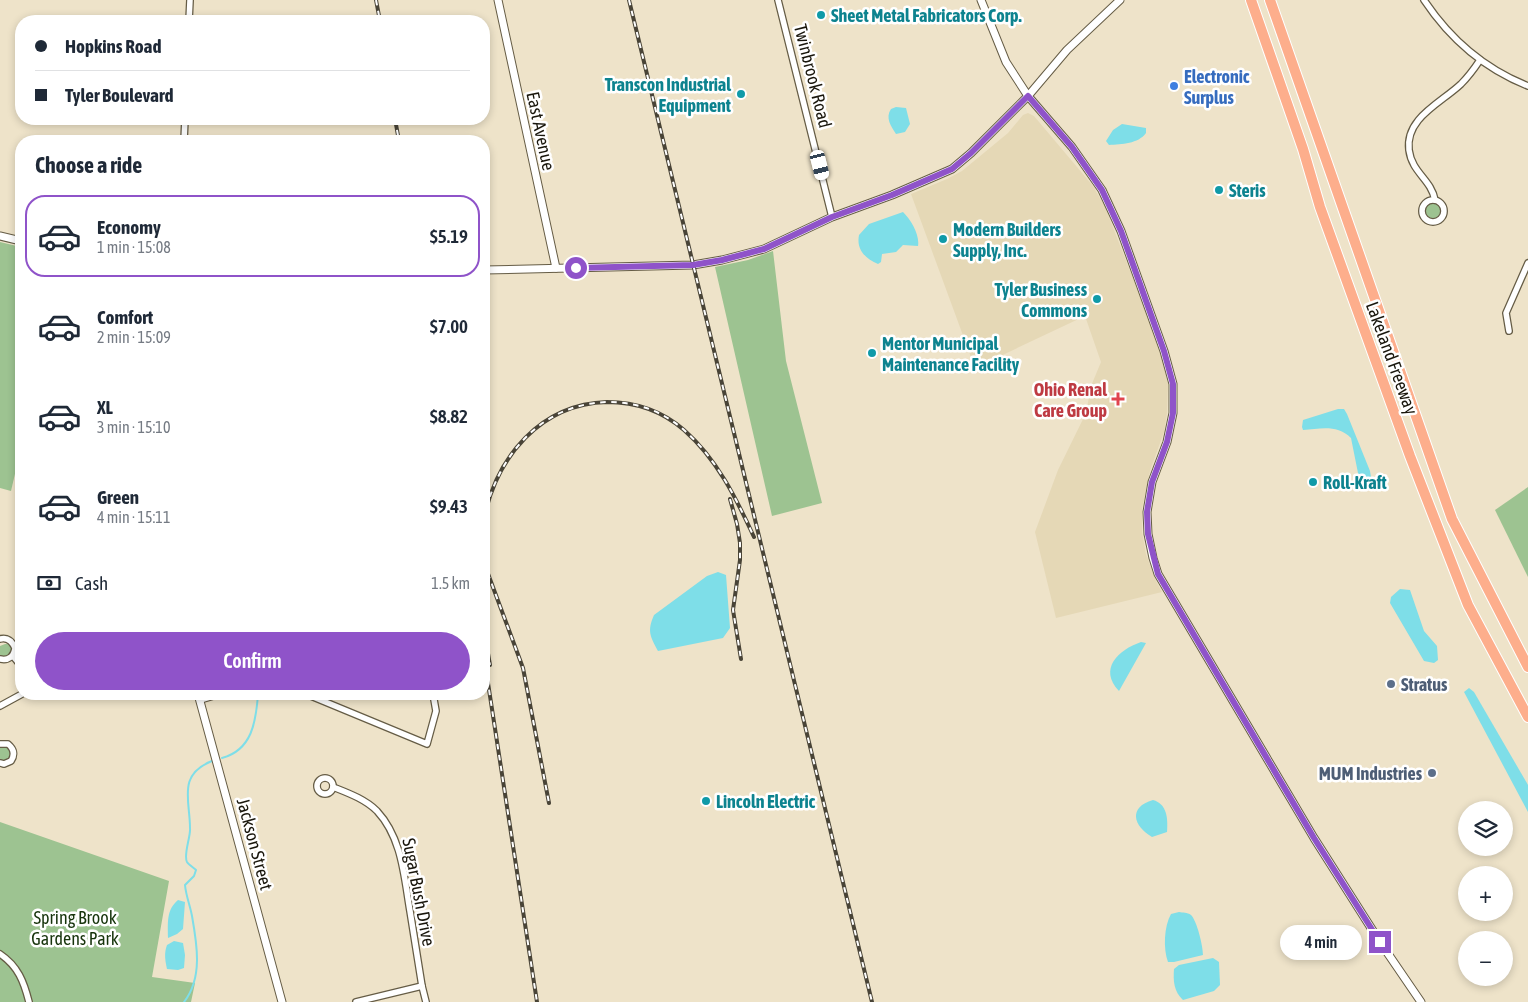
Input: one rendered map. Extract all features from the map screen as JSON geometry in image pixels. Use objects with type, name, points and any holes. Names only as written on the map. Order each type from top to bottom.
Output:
[{"type":"highway","name":"Lakeland Freeway","points":[[1251,0],[1303,149],[1320,207],[1410,456],[1468,605],[1528,717]]},
{"type":"highway","name":"Lakeland Freeway","points":[[1270,0],[1452,519],[1528,667]]},
{"type":"street","points":[[189,15],[190,0]]},
{"type":"street","name":"East Avenue","points":[[498,0],[556,268]]},
{"type":"street","name":"Twinbrook Road","points":[[778,0],[832,217]]},
{"type":"street","points":[[981,0],[1006,62],[1028,96],[1072,147],[1102,190],[1121,231],[1168,366],[1173,384],[1173,413],[1167,442],[1152,482],[1147,512],[1148,534],[1158,574],[1314,838],[1380,942],[1422,1002]]},
{"type":"street","points":[[490,270],[693,265],[722,260],[764,249],[832,217],[892,195],[952,169],[971,153],[1028,96],[1066,50],[1120,0]]},
{"type":"street","points":[[1424,0],[1449,34],[1480,60],[1506,76],[1528,86]]},
{"type":"street","points":[[1435,200],[1430,185],[1416,171],[1412,162],[1409,143],[1412,130],[1424,114],[1460,85],[1480,60]]},
{"type":"street","points":[[0,236],[15,240]]},
{"type":"street","points":[[1509,331],[1506,314],[1528,263]]},
{"type":"street","points":[[0,639],[6,638],[13,643],[15,648],[13,656],[0,660]]},
{"type":"street","points":[[0,706],[15,698]]},
{"type":"street","name":"Jackson Street","points":[[200,700],[282,1002]]},
{"type":"street","points":[[321,700],[427,744],[436,711],[434,700]]},
{"type":"street","points":[[0,744],[8,744],[14,754],[8,763],[0,763]]},
{"type":"street","name":"Sugar Bush Drive","points":[[333,787],[370,805],[384,820],[394,836],[402,860],[426,1002]]},
{"type":"street","points":[[0,954],[10,961],[19,972],[29,1002]]},
{"type":"street","points":[[356,1002],[422,986]]},
{"type":"shaded area","points":[[1028,113],[1034,116],[1093,186],[1105,207],[1158,342],[1168,383],[1167,414],[1164,432],[1150,471],[1142,509],[1142,532],[1146,554],[1162,592],[1056,618],[1035,532],[1058,470],[1086,413],[1091,386],[1101,362],[1085,316],[975,368],[911,194],[962,171],[1008,133],[1023,115]]},
{"type":"green space","points":[[1433,203],[1441,211],[1433,219],[1425,211]]},
{"type":"green space","points":[[0,242],[15,246],[15,474],[11,491],[0,488]]},
{"type":"green space","points":[[773,251],[786,361],[822,503],[772,516],[715,267],[748,260]]},
{"type":"green space","points":[[1528,487],[1528,577],[1495,510]]},
{"type":"green space","points":[[9,644],[13,651],[9,657],[0,657],[0,646]]},
{"type":"green space","points":[[8,747],[11,751],[12,757],[7,761],[0,760],[0,748]]},
{"type":"green space","name":"Spring Brook Gardens Park","points":[[0,822],[169,881],[152,977],[195,983],[191,1002],[0,1002]]},
{"type":"water","points":[[896,107],[906,108],[910,124],[905,132],[896,134],[889,122],[889,112]]},
{"type":"water","points":[[1122,124],[1146,128],[1146,133],[1143,137],[1134,141],[1109,145],[1106,141],[1113,130]]},
{"type":"water","points":[[903,212],[909,219],[918,237],[918,246],[903,245],[896,252],[882,254],[881,262],[878,264],[863,253],[859,245],[859,235],[869,224]]},
{"type":"water","points":[[1338,409],[1344,409],[1347,414],[1370,471],[1372,483],[1370,485],[1360,483],[1351,438],[1334,429],[1303,430],[1303,420]]},
{"type":"water","points":[[718,572],[726,575],[730,628],[723,638],[658,651],[650,633],[654,615],[707,576]]},
{"type":"water","points":[[1400,589],[1410,590],[1424,631],[1437,646],[1438,660],[1434,663],[1424,661],[1390,603],[1391,597]]},
{"type":"water","points":[[1141,642],[1146,643],[1119,691],[1110,675],[1114,661],[1125,650]]},
{"type":"water","points":[[1469,688],[1474,692],[1528,785],[1528,812],[1464,692]]},
{"type":"water","points":[[1153,800],[1158,802],[1166,812],[1167,832],[1152,837],[1141,828],[1136,817],[1140,807]]},
{"type":"water","points":[[178,900],[185,902],[183,929],[168,938],[168,922],[171,908]]},
{"type":"water","points":[[1179,912],[1188,913],[1193,918],[1199,934],[1203,955],[1168,962],[1165,944],[1167,925],[1171,914]]},
{"type":"water","points":[[174,941],[183,943],[185,955],[184,968],[178,970],[167,969],[166,963],[167,945]]},
{"type":"water","points":[[1213,958],[1219,962],[1220,985],[1214,991],[1183,1000],[1175,986],[1174,969],[1179,965]]},
{"type":"waterway","points":[[222,758],[240,749],[251,734],[257,700]]},
{"type":"waterway","points":[[184,1002],[194,982],[197,960],[194,927],[185,885],[194,876],[196,870],[186,859],[190,831],[188,789],[194,773],[212,761]]},
{"type":"railway","points":[[376,0],[379,15]]},
{"type":"railway","points":[[629,0],[872,1002]]},
{"type":"railway","points":[[396,125],[398,135]]},
{"type":"railway","points":[[490,496],[499,474],[511,455],[525,438],[542,423],[561,412],[583,405],[618,402],[648,408],[657,412],[675,423],[696,441],[725,480],[754,537]]},
{"type":"railway","points":[[730,499],[740,543],[740,560],[733,610],[741,659]]},
{"type":"railway","points":[[490,579],[523,668],[549,803]]},
{"type":"railway","points":[[490,696],[537,1002]]},
{"type":"place","name":"Sheet Metal Fabricators Corp.","points":[[821,15]]},
{"type":"place","name":"Electronic Surplus","points":[[1174,86]]},
{"type":"place","name":"Transcon Industrial Equipment","points":[[741,94]]},
{"type":"place","name":"Steris","points":[[1219,190]]},
{"type":"place","name":"Modern Builders Supply, Inc.","points":[[943,239]]},
{"type":"place","name":"Tyler Business Commons","points":[[1097,299]]},
{"type":"place","name":"Mentor Municipal Maintenance Facility","points":[[872,353]]},
{"type":"place","name":"Ohio Renal Care Group","points":[[1118,399]]},
{"type":"place","name":"Roll-Kraft","points":[[1313,482]]},
{"type":"place","name":"Stratus","points":[[1391,684]]},
{"type":"place","name":"MUM Industries","points":[[1432,773]]},
{"type":"place","name":"Lincoln Electric","points":[[706,801]]},
{"type":"route","points":[[576,268],[693,265],[740,256],[764,249],[832,217],[892,195],[952,169],[971,153],[1028,96],[1072,147],[1102,190],[1121,231],[1145,295],[1173,384],[1172,424],[1152,482],[1147,512],[1148,534],[1158,574],[1314,838],[1380,942]]}]
